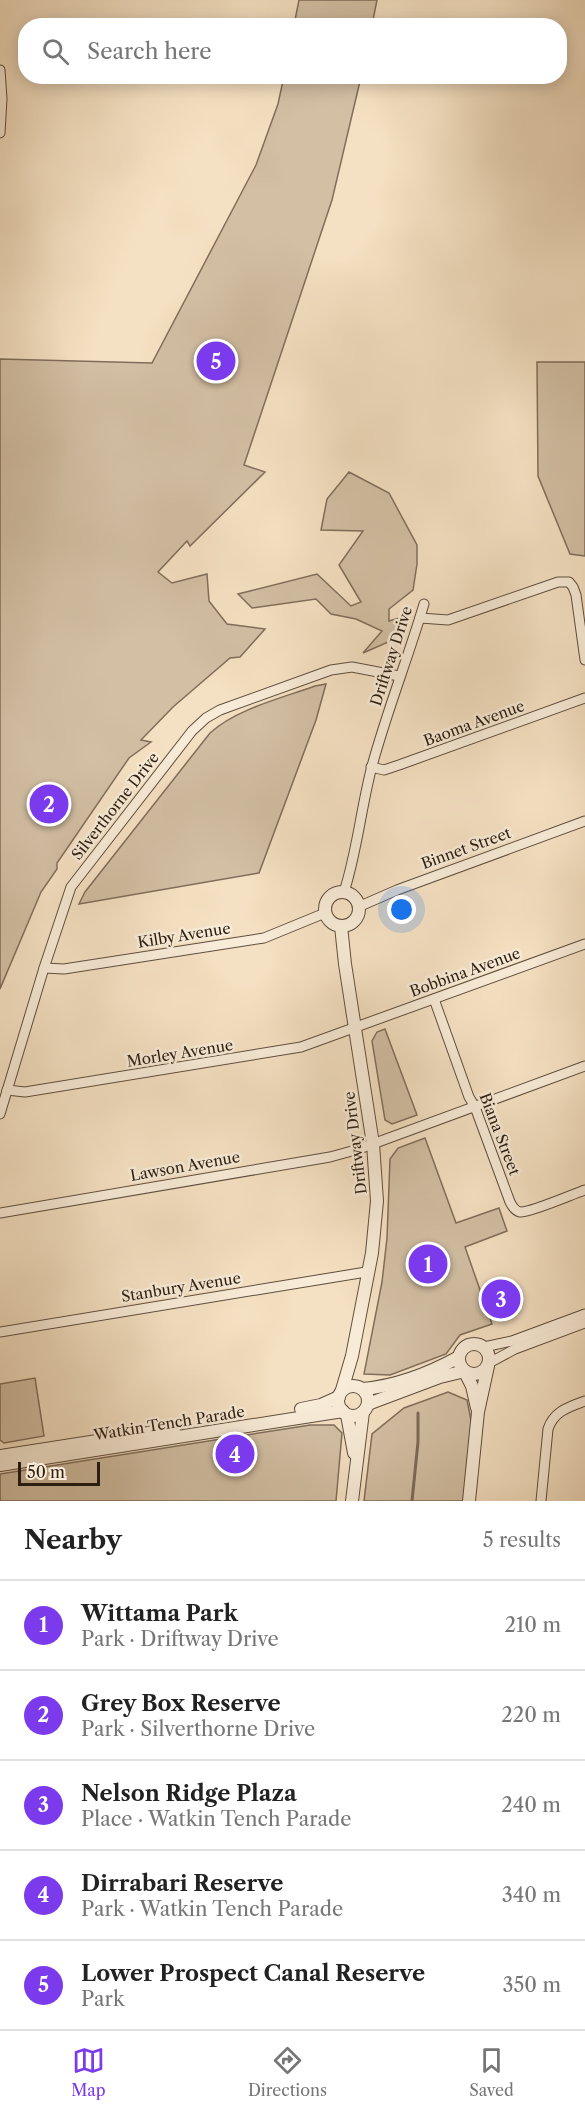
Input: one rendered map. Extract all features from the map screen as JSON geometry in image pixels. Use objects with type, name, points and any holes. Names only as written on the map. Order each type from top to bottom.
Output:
[{"type":"street","points":[[0,70],[2,99],[0,133]]},
{"type":"street","points":[[420,618],[448,620],[558,582],[569,582],[576,595],[585,660]]},
{"type":"street","name":"Driftway Drive","points":[[344,892],[350,873],[371,768],[399,675],[424,604]]},
{"type":"street","name":"Silverthorne Drive","points":[[0,1114],[71,887],[192,731],[206,718],[236,704],[332,669],[352,668],[399,675]]},
{"type":"street","name":"Baoma Avenue","points":[[371,768],[384,770],[585,698]]},
{"type":"street","name":"Binnet Street","points":[[358,907],[397,890],[585,820]]},
{"type":"street","points":[[344,892],[351,895],[358,907],[358,913],[353,922],[341,926],[328,920],[325,907],[329,898],[344,892]]},
{"type":"street","name":"Kilby Avenue","points":[[44,968],[63,969],[264,938],[325,913]]},
{"type":"street","name":"Driftway Drive","points":[[340,1393],[352,1356],[366,1272],[372,1253],[377,1201],[373,1144],[341,926]]},
{"type":"street","name":"Bobbina Avenue","points":[[355,1028],[585,944]]},
{"type":"street","name":"Biana Street","points":[[434,999],[469,1097],[475,1107],[514,1209],[520,1212],[530,1210],[585,1190]]},
{"type":"street","name":"Morley Avenue","points":[[7,1090],[25,1092],[286,1051],[355,1028]]},
{"type":"street","name":"Lawson Avenue","points":[[0,1212],[330,1157],[373,1144],[585,1066]]},
{"type":"street","name":"Stanbury Avenue","points":[[0,1332],[366,1272]]},
{"type":"street","points":[[356,1466],[345,1413],[339,1405],[340,1393],[347,1387],[380,1387],[437,1369],[459,1357],[466,1346],[475,1344],[483,1347],[512,1341],[585,1314]]},
{"type":"street","points":[[345,1413],[356,1416],[366,1408],[440,1377],[465,1372],[478,1374],[488,1364],[515,1349],[585,1323]]},
{"type":"street","points":[[469,1501],[477,1412],[488,1364],[488,1354],[483,1347]]},
{"type":"street","name":"Driftway Drive","points":[[352,1356],[360,1387]]},
{"type":"street","points":[[459,1357],[460,1365],[472,1386],[477,1412]]},
{"type":"street","points":[[352,1501],[368,1396],[360,1387]]},
{"type":"street","name":"Watkin Tench Parade","points":[[0,1456],[311,1408],[340,1393]]},
{"type":"street","points":[[541,1501],[548,1429],[551,1421],[564,1409],[585,1401]]},
{"type":"street","name":"Watkin Tench Parade","points":[[0,1465],[345,1413]]},
{"type":"shaded area","points":[[299,0],[377,0],[373,18],[295,18]]},
{"type":"shaded area","points":[[282,84],[359,84],[332,200],[244,465],[265,472],[190,546],[187,541],[158,572],[172,583],[207,574],[209,601],[227,624],[265,629],[240,657],[230,658],[173,707],[141,740],[151,742],[129,758],[57,863],[57,869],[41,892],[0,989],[0,359],[152,363],[256,165],[278,104]]},
{"type":"shaded area","points":[[537,362],[585,362],[585,556],[570,554],[538,476]]},
{"type":"shaded area","points":[[349,472],[389,493],[417,545],[413,590],[389,609],[389,621],[403,617],[393,640],[363,653],[382,631],[356,619],[331,614],[316,599],[252,608],[238,594],[317,574],[351,606],[361,602],[339,565],[363,531],[321,530],[327,499]]},
{"type":"shaded area","points":[[326,684],[316,720],[259,873],[79,904],[85,892],[210,733],[246,711]]},
{"type":"shaded area","points":[[385,1029],[417,1115],[392,1124],[385,1120],[372,1041],[377,1032]]},
{"type":"shaded area","points":[[425,1138],[456,1223],[499,1208],[507,1231],[465,1247],[492,1324],[460,1335],[446,1354],[390,1375],[364,1374],[382,1282],[387,1238],[390,1159],[398,1148]]},
{"type":"shaded area","points":[[35,1378],[44,1436],[4,1443],[0,1440],[0,1384]]},
{"type":"shaded area","points":[[448,1392],[467,1400],[472,1425],[464,1501],[364,1501],[372,1434],[404,1408]]},
{"type":"shaded area","points":[[310,1425],[334,1425],[342,1433],[336,1501],[0,1501],[0,1474]]},
{"type":"waterway","points":[[412,1501],[418,1442],[418,1413]]},
{"type":"place","name":"Lower Prospect Canal Reserve","points":[[216,361]]},
{"type":"place","name":"Grey Box Reserve","points":[[49,804]]},
{"type":"place","name":"Wittama Park","points":[[428,1264]]},
{"type":"place","name":"Nelson Ridge Plaza","points":[[501,1299]]},
{"type":"place","name":"Dirrabari Reserve","points":[[235,1454]]}]
